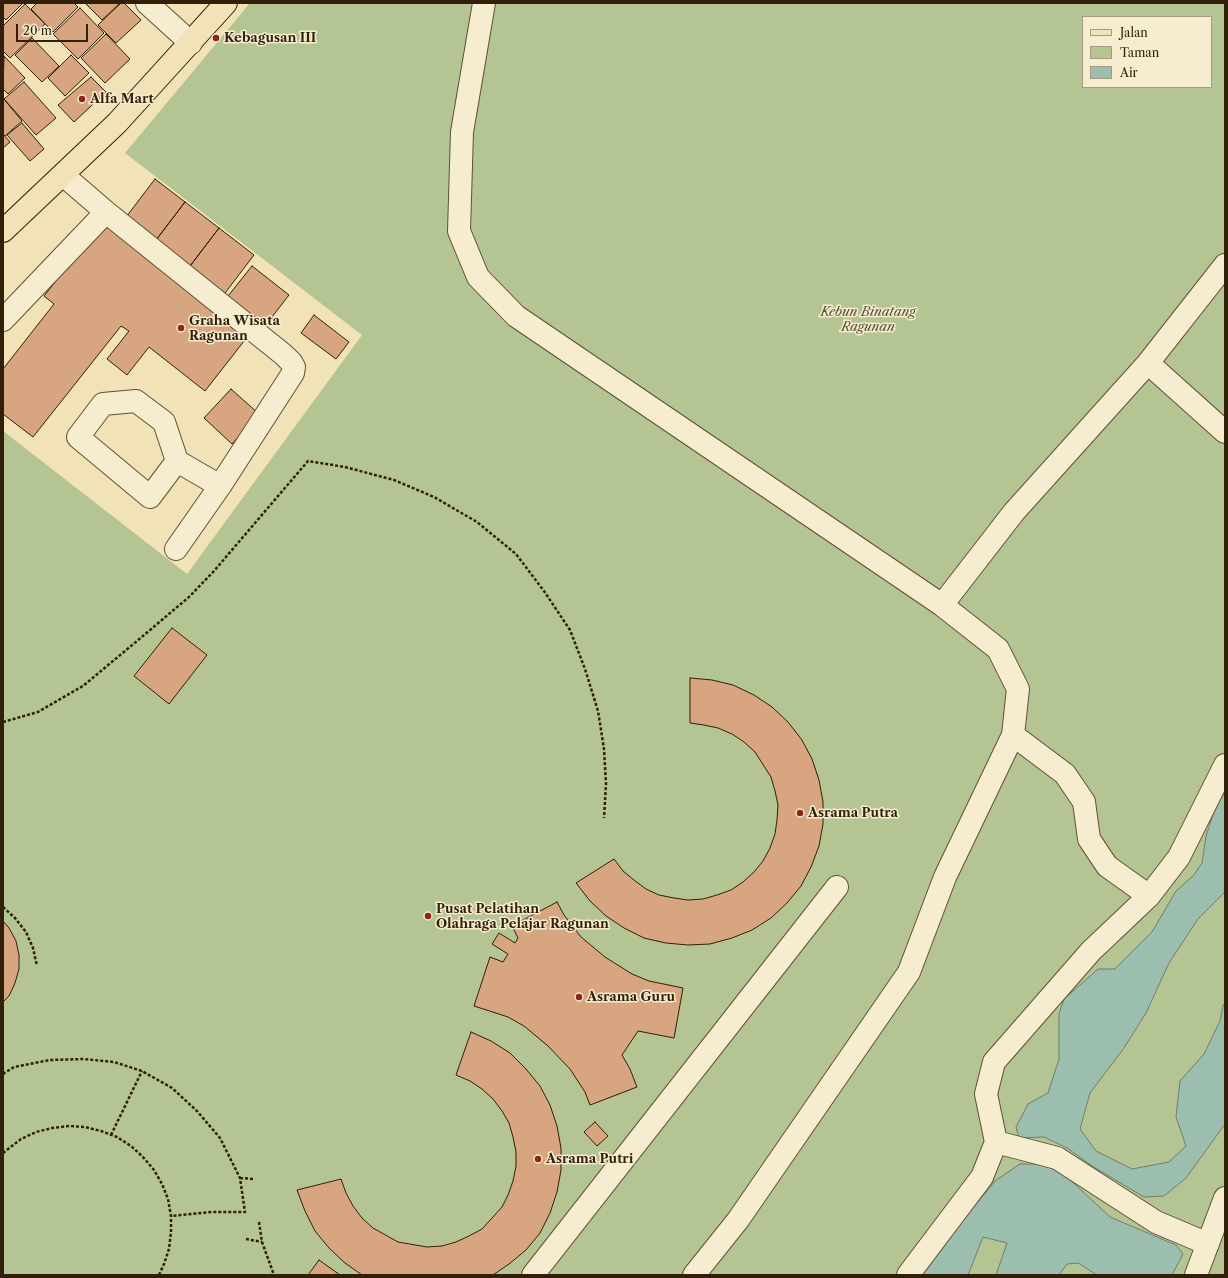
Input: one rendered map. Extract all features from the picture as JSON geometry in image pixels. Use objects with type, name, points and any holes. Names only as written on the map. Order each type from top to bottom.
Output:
[{"type":"main road","points":[[3,231],[117,122],[226,3]]},
{"type":"street","points":[[147,3],[191,42]]},
{"type":"street","points":[[484,3],[462,132],[459,231],[478,277],[516,316],[942,605],[998,649],[1018,689],[1013,735],[945,877],[908,972],[738,1220],[694,1275]]},
{"type":"street","points":[[63,175],[106,212],[284,355],[292,362],[294,367],[293,373],[220,486],[176,549]]},
{"type":"street","points":[[3,320],[106,212]]},
{"type":"street","points":[[942,605],[1014,512],[1148,363],[1225,265]]},
{"type":"street","points":[[1148,363],[1225,432]]},
{"type":"street","points":[[177,461],[150,497],[78,437],[103,404],[136,401],[164,422],[177,461],[220,486]]},
{"type":"street","points":[[1013,735],[1065,774],[1084,802],[1089,839],[1107,866],[1149,896]]},
{"type":"street","points":[[908,1275],[982,1177],[996,1142],[986,1094],[994,1062],[1091,950],[1149,896],[1179,857],[1225,765]]},
{"type":"street","points":[[533,1275],[837,887]]},
{"type":"street","points":[[996,1142],[1057,1158],[1156,1222],[1208,1244]]},
{"type":"street","points":[[1196,1275],[1225,1198]]},
{"type":"path","points":[[3,722],[38,712],[83,686],[189,597],[214,571],[308,461],[345,467],[394,480],[434,497],[477,522],[516,554],[544,591],[570,630],[585,669],[598,711],[604,749],[606,784],[604,818]]},
{"type":"path","points":[[3,908],[15,918],[26,932],[33,948],[36,966]]},
{"type":"path","points":[[3,1074],[14,1067],[50,1060],[84,1059],[114,1062],[142,1071],[172,1088],[196,1111],[220,1138],[240,1178],[245,1212],[212,1212],[171,1216]]},
{"type":"path","points":[[111,1135],[142,1071]]},
{"type":"path","points":[[3,1153],[21,1139],[36,1132],[69,1126],[85,1127],[101,1131],[131,1146],[154,1170],[162,1184],[168,1200],[172,1232],[169,1249],[159,1275]]},
{"type":"path","points":[[240,1178],[254,1179]]},
{"type":"path","points":[[259,1222],[262,1242],[274,1275]]},
{"type":"path","points":[[246,1239],[262,1242]]},
{"type":"green space","name":"Kebun Binatang Ragunan","points":[[250,3],[1225,3],[1225,1275],[3,1275],[3,431],[187,574],[362,335],[125,153]]},
{"type":"water","points":[[1225,788],[1225,892],[1198,919],[1169,963],[1146,1013],[1124,1048],[1090,1093],[1080,1129],[1096,1151],[1132,1169],[1169,1162],[1186,1146],[1176,1117],[1180,1081],[1204,1054],[1220,1021],[1223,1005],[1225,1003],[1225,1124],[1186,1178],[1164,1196],[1144,1197],[1092,1166],[1067,1148],[1044,1137],[1019,1138],[1016,1127],[1028,1104],[1048,1093],[1059,1059],[1059,1014],[1064,999],[1098,969],[1115,969],[1152,932],[1176,891],[1193,876],[1202,863],[1206,836],[1216,805]]},
{"type":"water","points":[[1020,1164],[1044,1164],[1065,1175],[1110,1217],[1176,1245],[1183,1254],[1172,1275],[1097,1275],[1078,1263],[1067,1264],[1059,1275],[996,1275],[1007,1243],[983,1237],[968,1275],[918,1275],[995,1181]]},
{"type":"building","points":[[3,3],[23,3],[6,20],[3,17]]},
{"type":"building","points":[[37,3],[74,3],[78,7],[53,32],[31,9]]},
{"type":"building","points":[[85,3],[120,3],[102,20]]},
{"type":"building","points":[[121,3],[124,3],[141,20],[116,43],[98,25]]},
{"type":"building","points":[[25,4],[45,24],[10,58],[3,51],[3,26]]},
{"type":"building","points":[[80,8],[104,33],[78,59],[53,34]]},
{"type":"building","points":[[106,34],[130,59],[105,83],[81,58]]},
{"type":"building","points":[[32,38],[59,66],[42,82],[15,55]]},
{"type":"building","points":[[71,55],[89,73],[65,96],[48,78]]},
{"type":"building","points":[[4,56],[25,78],[8,94],[3,89]]},
{"type":"building","name":"Alfa Mart","points":[[91,77],[106,92],[74,122],[58,105]]},
{"type":"building","points":[[24,82],[56,118],[36,135],[4,99]]},
{"type":"building","points":[[3,98],[22,121],[5,136],[3,134]]},
{"type":"building","points":[[22,123],[44,149],[30,161],[7,135]]},
{"type":"building","points":[[3,134],[10,142],[3,148]]},
{"type":"building","points":[[155,179],[185,202],[153,244],[123,221]]},
{"type":"building","points":[[185,202],[219,228],[187,270],[153,244]]},
{"type":"building","name":"Graha Wisata Ragunan","points":[[103,222],[248,336],[205,391],[149,347],[127,375],[107,359],[129,331],[121,326],[33,437],[3,414],[3,369],[54,304],[44,296]]},
{"type":"building","points":[[219,228],[254,255],[222,297],[187,270]]},
{"type":"building","points":[[252,266],[289,295],[265,326],[228,296]]},
{"type":"building","points":[[314,315],[349,342],[336,359],[301,333]]},
{"type":"building","points":[[231,389],[259,414],[232,444],[204,418]]},
{"type":"building","points":[[172,628],[207,655],[169,704],[134,676]]},
{"type":"building","name":"Asrama Putra","points":[[690,678],[712,680],[733,685],[754,695],[772,707],[788,722],[802,740],[812,759],[819,780],[823,802],[823,824],[819,846],[811,867],[801,886],[787,903],[771,918],[752,930],[732,938],[710,944],[688,945],[666,943],[644,938],[624,928],[606,916],[590,901],[576,883],[614,859],[623,871],[634,880],[646,889],[659,895],[688,900],[703,899],[731,890],[743,882],[763,861],[775,834],[777,820],[778,805],[771,777],[755,752],[732,734],[718,728],[690,723]]},
{"type":"building","name":"Asrama Guru","points":[[557,902],[564,915],[581,937],[605,957],[632,974],[649,981],[683,988],[674,1038],[638,1031],[622,1055],[630,1069],[637,1087],[590,1105],[585,1092],[570,1069],[548,1046],[524,1026],[508,1017],[474,1006],[490,957],[503,962],[508,954],[492,944],[499,933],[515,943],[518,938],[512,926]]},
{"type":"building","points":[[3,921],[9,928],[16,941],[19,955],[19,969],[9,996],[3,1002]]},
{"type":"building","name":"Asrama Putri","points":[[471,1032],[491,1041],[510,1053],[540,1086],[550,1105],[557,1126],[561,1148],[561,1170],[557,1192],[550,1213],[540,1233],[526,1250],[493,1275],[362,1275],[345,1263],[329,1248],[315,1231],[297,1190],[341,1179],[353,1206],[362,1218],[373,1228],[398,1242],[427,1247],[442,1246],[456,1242],[482,1229],[502,1207],[508,1195],[516,1166],[516,1152],[509,1123],[493,1099],[482,1089],[470,1081],[456,1075]]},
{"type":"building","points":[[595,1122],[608,1136],[597,1146],[584,1132]]},
{"type":"building","points":[[319,1260],[340,1275],[308,1275]]},
{"type":"place","name":"Kebagusan III","points":[[216,38]]},
{"type":"place","name":"Alfa Mart","points":[[82,99]]},
{"type":"place","name":"Graha Wisata Ragunan","points":[[181,328]]},
{"type":"place","name":"Asrama Putra","points":[[800,813]]},
{"type":"place","name":"Pusat Pelatihan Olahraga Pelajar Ragunan","points":[[428,916]]},
{"type":"place","name":"Asrama Guru","points":[[579,997]]},
{"type":"place","name":"Asrama Putri","points":[[538,1159]]}]
